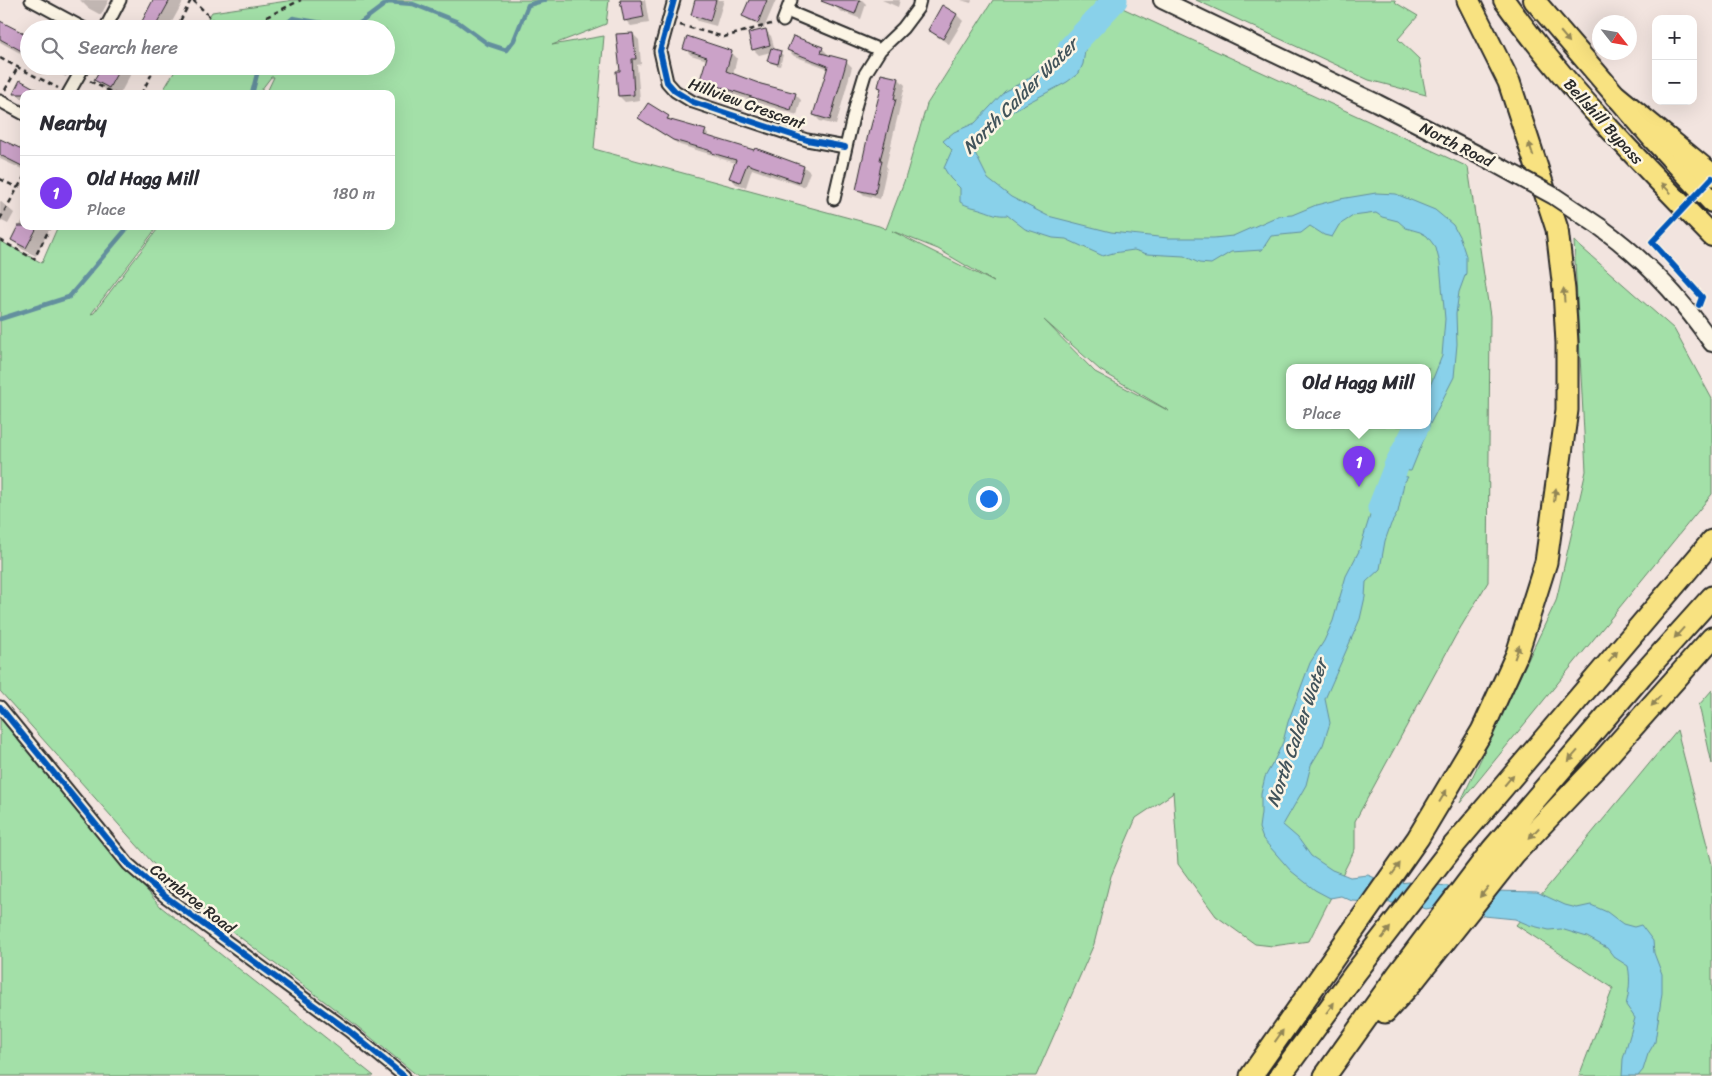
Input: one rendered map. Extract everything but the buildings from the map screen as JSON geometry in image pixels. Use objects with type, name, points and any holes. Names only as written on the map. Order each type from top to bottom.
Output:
[{"type":"highway","points":[[1251,1076],[1418,838],[1482,731],[1517,654],[1546,562],[1567,410],[1567,343],[1564,290],[1557,229],[1509,82],[1468,0]]},
{"type":"highway","name":"Bellshill Bypass","points":[[1504,0],[1532,39],[1615,136],[1712,236]]},
{"type":"highway","name":"Bellshill Bypass","points":[[1534,0],[1616,96],[1712,202]]},
{"type":"highway","points":[[1616,96],[1712,175]]},
{"type":"highway","points":[[1280,1076],[1356,972],[1455,844],[1712,541]]},
{"type":"highway","points":[[1329,1076],[1406,977],[1492,850],[1641,676],[1712,597]]},
{"type":"highway","points":[[1325,1076],[1406,977],[1514,854],[1607,756],[1712,638]]},
{"type":"main road","name":"North Road","points":[[1162,0],[1360,95],[1546,191],[1600,227],[1653,273],[1688,311],[1712,343]]},
{"type":"street","points":[[31,0],[68,20]]},
{"type":"street","points":[[110,20],[120,0]]},
{"type":"street","name":"Hillview Crescent","points":[[674,0],[660,51],[667,82],[675,91],[693,102],[807,140],[845,147]]},
{"type":"street","points":[[834,199],[845,147],[865,74],[880,50],[903,28],[918,8],[920,0]]},
{"type":"street","points":[[787,10],[880,50]]},
{"type":"street","points":[[70,90],[80,75]]},
{"type":"street","points":[[2,97],[20,111]]},
{"type":"street","name":"Carnbroe Road","points":[[0,706],[128,864],[166,897],[349,1031],[404,1076]]},
{"type":"path","points":[[181,20],[192,0],[213,20]]},
{"type":"path","points":[[260,20],[301,0]]},
{"type":"path","points":[[667,22],[724,37],[787,10]]},
{"type":"path","points":[[0,58],[18,67],[2,97]]},
{"type":"path","points":[[33,75],[61,90]]},
{"type":"path","points":[[88,75],[109,90]]},
{"type":"path","points":[[143,90],[151,75]]},
{"type":"path","points":[[0,179],[18,188]]},
{"type":"path","points":[[0,219],[20,184]]},
{"type":"path","points":[[0,240],[34,259],[49,230]]},
{"type":"green space","points":[[294,0],[609,0],[606,24],[552,45],[604,36],[594,149],[886,229],[905,179],[927,104],[993,0],[1105,0],[1468,167],[1490,316],[1488,582],[1456,635],[1355,821],[1355,849],[1309,941],[1273,946],[1255,944],[1216,916],[1178,864],[1173,791],[1172,794],[1136,818],[1111,876],[1094,944],[1036,1076],[418,1076],[353,1023],[175,888],[0,691],[0,241],[42,263],[56,230],[155,230],[91,314],[94,313],[157,230],[395,230],[395,90],[268,90],[274,77],[271,77],[261,90],[163,90],[173,75],[395,75],[395,20],[207,20],[212,12]],"holes":[[[892,231],[938,249],[994,282]],[[1044,320],[1100,370],[1169,411],[1095,372]]]},
{"type":"green space","points":[[1196,0],[1395,0],[1396,3],[1418,16],[1398,39],[1419,59],[1426,95],[1369,80]]},
{"type":"green space","points":[[1574,241],[1674,329],[1712,399],[1712,494],[1460,803],[1556,601],[1586,471]]},
{"type":"green space","points":[[1712,690],[1712,764],[1699,705]]},
{"type":"green space","points":[[0,718],[161,907],[374,1076],[0,1076]]},
{"type":"green space","points":[[1677,730],[1712,864],[1712,1076],[1579,1076],[1613,988],[1516,925]]},
{"type":"water","points":[[1085,15],[1098,27],[1086,44],[1083,64],[1079,73],[1067,82],[1016,109],[978,138],[974,151],[988,179],[1011,197],[1048,216],[1111,232],[1168,238],[1233,236],[1278,216],[1292,215],[1316,205],[1340,199],[1376,193],[1396,194],[1435,210],[1453,225],[1460,238],[1466,256],[1466,273],[1459,292],[1456,314],[1457,344],[1454,377],[1431,422],[1431,384],[1442,356],[1445,319],[1440,264],[1436,248],[1427,236],[1406,228],[1398,221],[1382,217],[1376,213],[1353,216],[1339,225],[1332,237],[1324,235],[1310,226],[1301,233],[1271,236],[1262,250],[1231,252],[1211,264],[1199,263],[1184,256],[1147,254],[1134,250],[1103,256],[1066,239],[1053,238],[1025,229],[1007,215],[995,214],[960,202],[960,188],[950,178],[944,168],[952,150],[943,141],[954,132],[975,123],[1005,91],[1025,81],[1070,44]]},
{"type":"water","points":[[1410,429],[1428,429],[1411,471],[1385,469],[1397,455],[1403,437]]},
{"type":"water","points":[[1383,474],[1408,477],[1404,483],[1398,512],[1385,541],[1380,569],[1366,582],[1360,619],[1325,699],[1330,723],[1323,745],[1311,765],[1306,785],[1283,825],[1298,838],[1311,856],[1332,870],[1350,877],[1368,875],[1380,880],[1399,883],[1409,882],[1494,891],[1537,892],[1565,905],[1577,908],[1591,905],[1607,912],[1623,924],[1634,927],[1641,925],[1653,941],[1654,953],[1662,974],[1662,993],[1655,1042],[1648,1054],[1643,1070],[1638,1076],[1622,1076],[1623,1059],[1635,1018],[1626,1005],[1629,986],[1628,966],[1614,957],[1607,948],[1587,937],[1561,929],[1549,930],[1515,919],[1484,916],[1474,911],[1440,906],[1426,909],[1413,904],[1352,901],[1341,896],[1330,898],[1315,890],[1291,871],[1263,839],[1259,828],[1261,794],[1265,777],[1283,742],[1288,722],[1310,663],[1324,641],[1333,621],[1346,576],[1359,551]]},
{"type":"waterway","points":[[364,20],[388,2],[413,4],[458,22],[488,44],[506,50],[514,40],[528,5],[545,0]]},
{"type":"waterway","name":"North Calder Water","points":[[1070,48],[1115,0]]},
{"type":"waterway","points":[[291,20],[293,18],[305,20]]},
{"type":"waterway","points":[[253,90],[257,75]]},
{"type":"waterway","points":[[0,319],[69,297],[126,230]]},
{"type":"waterway","name":"North Calder Water","points":[[1380,508],[1397,464],[1415,429]]},
{"type":"cycle path","points":[[674,0],[660,51],[667,82],[675,91],[693,102],[807,140],[845,147]]},
{"type":"cycle path","points":[[1699,305],[1702,297],[1652,242],[1712,178]]},
{"type":"cycle path","points":[[0,707],[128,864],[166,897],[349,1031],[404,1076]]},
{"type":"place","name":"Old Hagg Mill","points":[[1359,487]]}]
